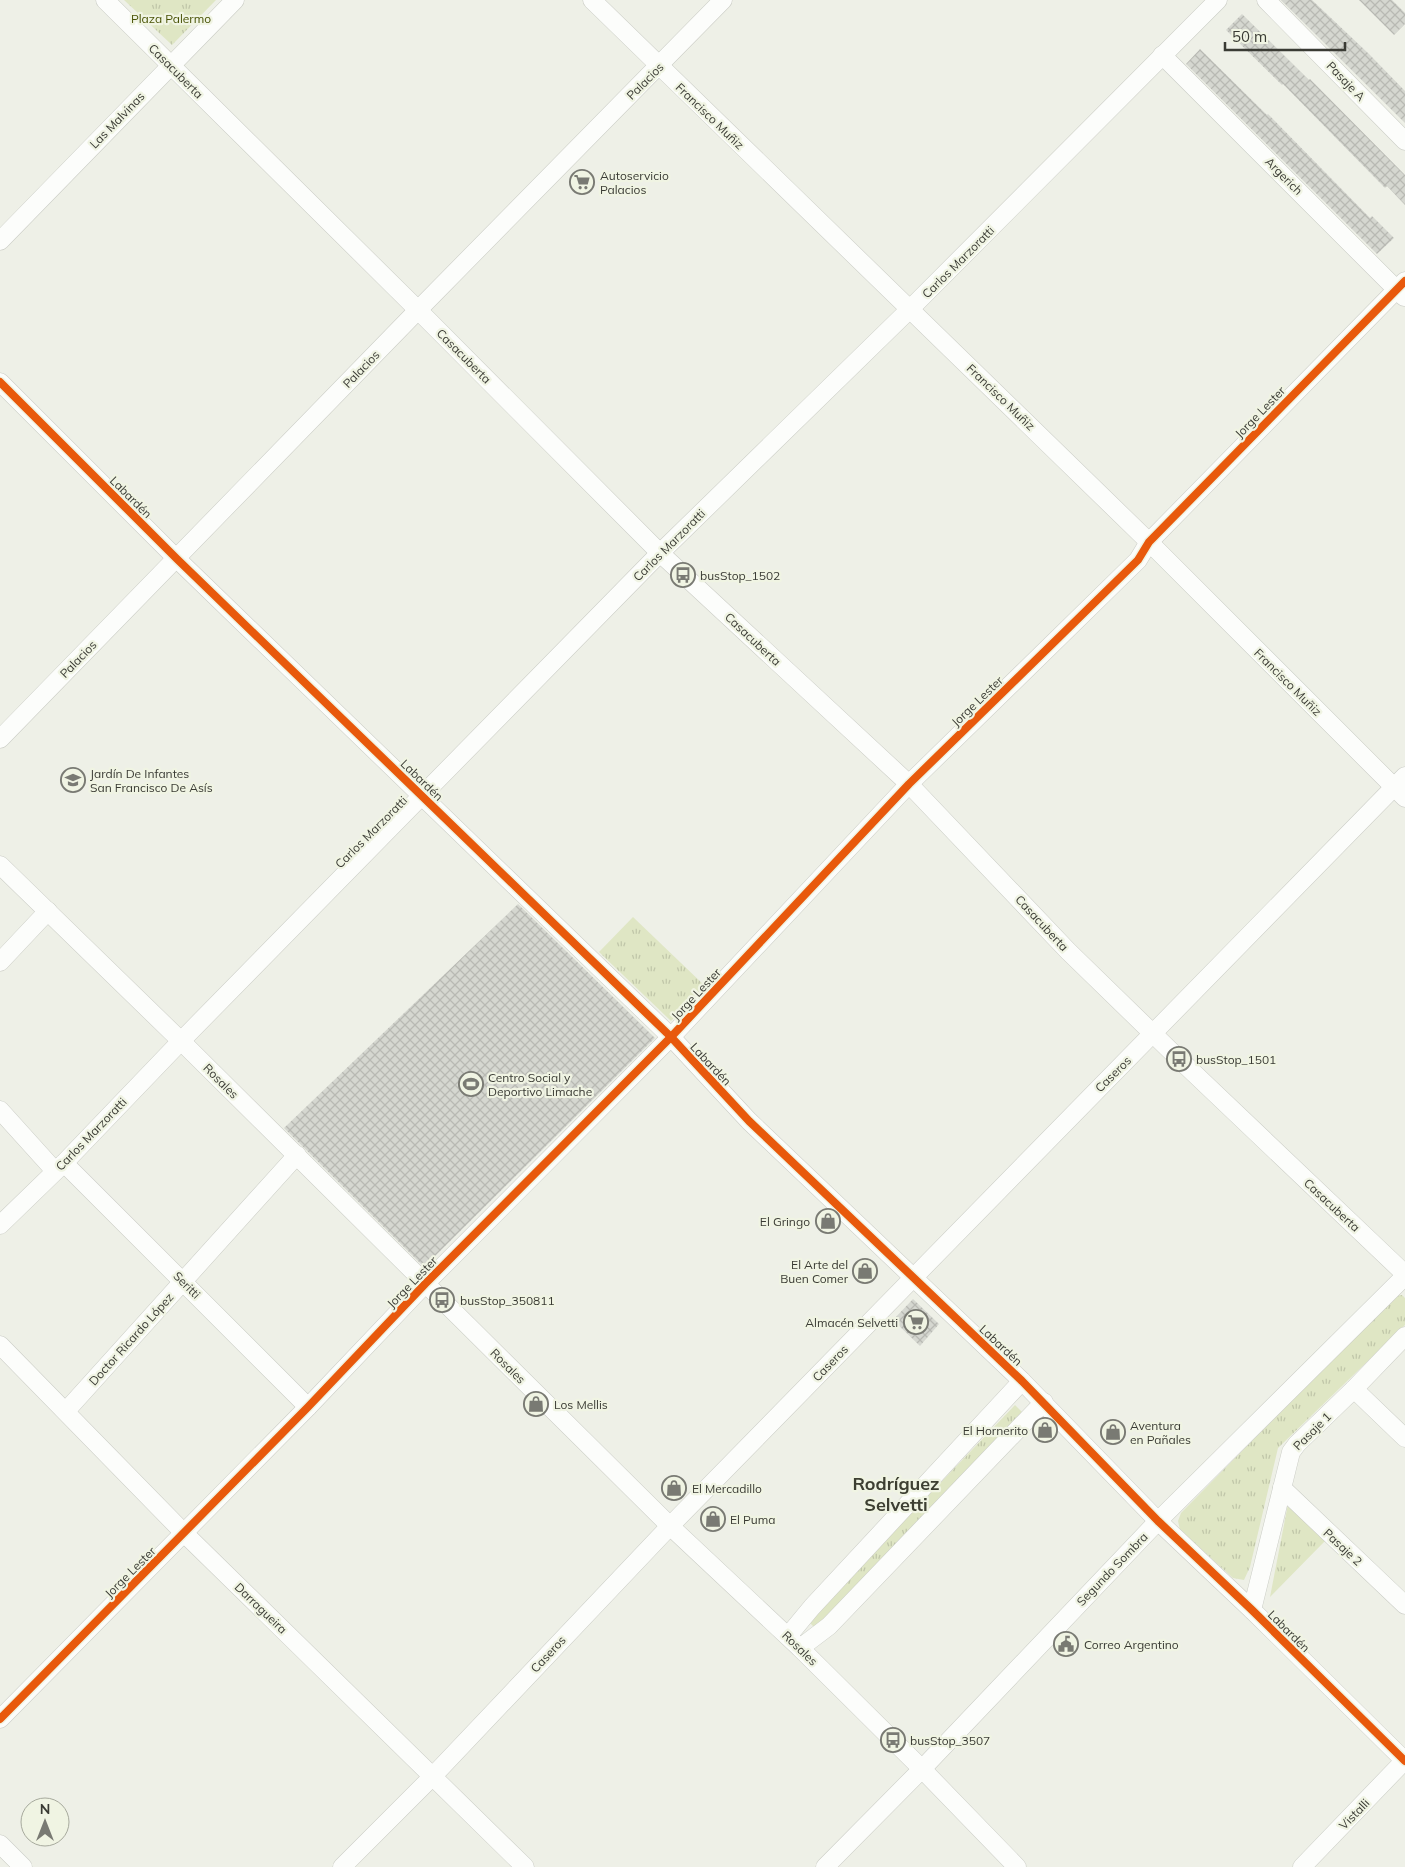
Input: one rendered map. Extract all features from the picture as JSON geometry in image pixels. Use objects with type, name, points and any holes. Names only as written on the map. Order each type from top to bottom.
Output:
[{"type":"street","name":"Casacuberta","points":[[105,0],[660,553],[909,784],[1068,951],[1405,1275]]},
{"type":"street","name":"Las Malvinas","points":[[0,241],[235,0]]},
{"type":"street","name":"Francisco Muñiz","points":[[592,0],[1401,788]]},
{"type":"street","name":"Palacios","points":[[0,740],[418,310],[724,0]]},
{"type":"street","name":"Carlos Marzoratti","points":[[0,1225],[60,1167],[181,1041],[660,553],[910,309],[1218,0]]},
{"type":"street","name":"Pasaje A","points":[[1266,0],[1405,141]]},
{"type":"street","name":"Argerich","points":[[1162,55],[1402,289]]},
{"type":"street","name":"Jorge Lester","points":[[0,1719],[308,1407],[425,1284],[671,1037],[909,784],[1138,560],[1149,542],[1402,289]]},
{"type":"street","name":"Labardén","points":[[0,382],[177,559],[671,1037],[749,1121],[1044,1402],[1158,1521],[1252,1610],[1405,1761]]},
{"type":"street","name":"Caseros","points":[[342,1867],[433,1776],[670,1526],[913,1278],[1153,1034],[1401,788]]},
{"type":"street","name":"Rosales","points":[[0,865],[181,1041],[670,1526],[794,1642],[922,1769],[1017,1867]]},
{"type":"street","points":[[0,962],[48,911]]},
{"type":"street","name":"Seritti","points":[[0,1110],[183,1281],[308,1407]]},
{"type":"street","name":"Doctor Ricardo López","points":[[66,1411],[297,1156]]},
{"type":"street","name":"Segundo Sombra","points":[[825,1867],[922,1769],[1158,1521],[1405,1275]]},
{"type":"street","name":"Pasaje 1","points":[[1252,1610],[1291,1452],[1405,1336]]},
{"type":"street","name":"Darragueira","points":[[0,1345],[184,1533],[524,1867]]},
{"type":"street","points":[[794,1642],[812,1606],[1022,1381]]},
{"type":"street","points":[[1354,1389],[1405,1438]]},
{"type":"street","points":[[794,1642],[830,1626],[1044,1402]]},
{"type":"street","name":"Pasaje 2","points":[[1282,1488],[1405,1605]]},
{"type":"street","name":"Vistalli","points":[[1302,1867],[1405,1761]]},
{"type":"street","points":[[0,1844],[23,1867]]},
{"type":"green space","name":"Plaza Palermo","points":[[124,0],[216,0],[172,45]]},
{"type":"green space","points":[[633,917],[705,986],[671,1021],[599,952]]},
{"type":"green space","points":[[1402,1295],[1405,1298],[1405,1325],[1278,1448],[1250,1567],[1244,1580],[1233,1578],[1180,1530],[1178,1521],[1181,1513],[1395,1296]]},
{"type":"green space","points":[[1015,1405],[1022,1412],[815,1628],[808,1621]]},
{"type":"green space","points":[[1288,1504],[1325,1541],[1270,1597]]},
{"type":"building","points":[[1281,0],[1312,0],[1369,54],[1405,91],[1405,123]]},
{"type":"building","points":[[1359,0],[1392,0],[1405,13],[1405,24],[1394,35]]},
{"type":"building","points":[[1242,14],[1310,79],[1405,175],[1405,205],[1387,186],[1385,188],[1283,84],[1226,30]]},
{"type":"building","points":[[1200,49],[1268,114],[1370,218],[1372,216],[1394,238],[1377,254],[1186,64]]},
{"type":"building","name":"Centro Social y Deportivo Limache","points":[[518,904],[655,1038],[424,1267],[284,1128]]},
{"type":"building","name":"Almacén Selvetti","points":[[913,1299],[939,1324],[920,1346],[893,1320]]},
{"type":"cycle path","points":[[0,1719],[308,1407],[425,1284],[671,1037],[909,784],[1138,560],[1149,542],[1405,281]]},
{"type":"cycle path","points":[[0,382],[177,559],[671,1037],[749,1121],[1022,1381],[1158,1521],[1252,1610],[1405,1761]]},
{"type":"place","name":"Autoservicio Palacios","points":[[582,182]]},
{"type":"place","name":"busStop_1502","points":[[683,575]]},
{"type":"place","name":"Jardín De Infantes San Francisco De Asís","points":[[73,780]]},
{"type":"place","name":"busStop_1501","points":[[1179,1059]]},
{"type":"place","name":"Centro Social y Deportivo Limache","points":[[471,1084]]},
{"type":"place","name":"El Gringo","points":[[828,1221]]},
{"type":"place","name":"El Arte del Buen Comer","points":[[865,1271]]},
{"type":"place","name":"busStop_350811","points":[[442,1300]]},
{"type":"place","name":"Almacén Selvetti","points":[[916,1322]]},
{"type":"place","name":"Los Mellis","points":[[536,1404]]},
{"type":"place","name":"El Hornerito","points":[[1045,1430]]},
{"type":"place","name":"Aventura en Pañales","points":[[1113,1432]]},
{"type":"place","name":"El Mercadillo","points":[[674,1488]]},
{"type":"place","name":"El Puma","points":[[713,1519]]},
{"type":"place","name":"Correo Argentino","points":[[1066,1644]]},
{"type":"place","name":"busStop_3507","points":[[893,1740]]},
{"type":"district","name":"Rodríguez Selvetti","points":[[896,1494]]}]
